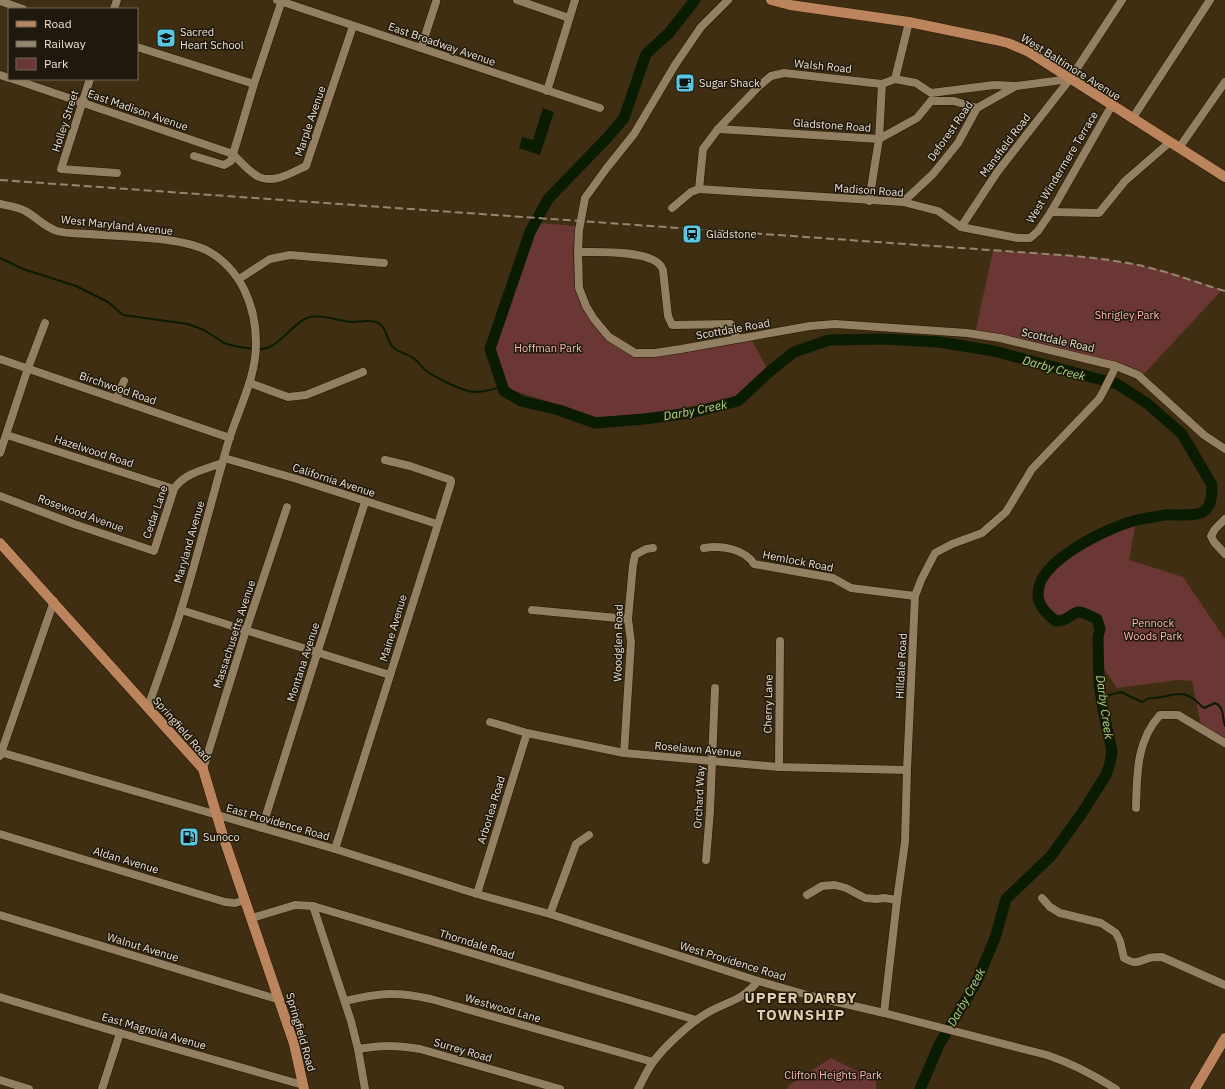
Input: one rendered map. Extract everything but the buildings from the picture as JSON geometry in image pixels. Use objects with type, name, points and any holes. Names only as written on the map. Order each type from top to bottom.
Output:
[{"type":"main road","name":"West Baltimore Avenue","points":[[771,0],[790,5],[909,22],[1008,43],[1029,52],[1225,177]]},
{"type":"main road","name":"Springfield Road","points":[[0,543],[54,601],[203,769],[217,816],[296,1049],[303,1087]]},
{"type":"main road","points":[[1195,1089],[1222,1051],[1225,1038]]},
{"type":"street","points":[[517,0],[569,18]]},
{"type":"street","points":[[546,91],[575,0]]},
{"type":"street","name":"Scottdale Road","points":[[728,0],[701,27],[675,65],[634,134],[585,198],[579,230],[579,288],[586,306],[594,319],[609,337],[635,353],[655,353],[810,326],[835,324],[967,333],[1023,343],[1138,375],[1204,435],[1225,449]]},
{"type":"street","name":"Mansfield Road","points":[[962,227],[998,171],[1070,79],[1122,0]]},
{"type":"street","points":[[1132,119],[1210,0]]},
{"type":"street","points":[[0,1],[20,8]]},
{"type":"street","points":[[194,156],[224,165],[231,161],[280,1]]},
{"type":"street","name":"East Broadway Avenue","points":[[280,1],[600,108]]},
{"type":"street","points":[[421,48],[436,2]]},
{"type":"street","points":[[909,22],[895,79],[916,83],[931,97],[954,101],[977,108]]},
{"type":"street","name":"Marple Avenue","points":[[233,154],[246,167],[260,177],[276,178],[290,174],[306,166],[353,26]]},
{"type":"street","points":[[138,47],[254,84]]},
{"type":"street","name":"Walsh Road","points":[[699,189],[703,149],[718,129],[771,76],[784,74],[882,84],[895,79]]},
{"type":"street","name":"Deforest Road","points":[[903,202],[933,174],[958,143],[977,108],[1016,86],[1070,79]]},
{"type":"street","name":"East Madison Avenue","points":[[16,80],[233,154]]},
{"type":"street","name":"Holley Street","points":[[90,80],[61,170],[117,173]]},
{"type":"street","points":[[1180,148],[1225,82]]},
{"type":"street","points":[[869,201],[879,139],[882,84]]},
{"type":"street","points":[[931,97],[994,85],[1016,86]]},
{"type":"street","name":"Gladstone Road","points":[[718,129],[879,139],[917,118],[931,97]]},
{"type":"street","name":"West Windermere Terrace","points":[[1030,238],[1038,231],[1051,212],[1112,105]]},
{"type":"street","points":[[1051,212],[1099,213],[1125,182],[1170,142]]},
{"type":"street","points":[[672,208],[691,192],[699,189]]},
{"type":"street","name":"Madison Road","points":[[699,189],[903,202],[938,211],[962,227],[1018,238],[1030,238]]},
{"type":"street","name":"West Maryland Avenue","points":[[0,204],[26,212],[44,225],[57,231],[164,240],[187,244],[208,251],[227,266],[240,280],[249,299],[255,320],[256,345],[250,383]]},
{"type":"street","points":[[578,252],[618,252],[642,256],[654,260],[662,266],[668,316],[672,325],[731,324],[737,339]]},
{"type":"street","points":[[240,280],[270,259],[280,256],[290,255],[384,264]]},
{"type":"street","points":[[0,453],[28,368],[46,323]]},
{"type":"street","name":"Birchwood Road","points":[[0,359],[230,438]]},
{"type":"street","name":"Hilldale Road","points":[[884,1013],[905,842],[907,770],[916,596],[921,580],[935,553],[952,544],[982,533],[1006,512],[1032,469],[1099,399],[1115,368]]},
{"type":"street","points":[[250,383],[288,398],[306,395],[363,372]]},
{"type":"street","points":[[116,400],[124,381]]},
{"type":"street","name":"Maryland Avenue","points":[[148,707],[181,610],[230,438],[250,383]]},
{"type":"street","name":"Hazelwood Road","points":[[7,435],[174,489]]},
{"type":"street","name":"Maine Avenue","points":[[335,849],[451,483],[450,480],[410,466],[385,460]]},
{"type":"street","name":"Cedar Lane","points":[[154,551],[174,489],[178,483],[184,477],[223,461]]},
{"type":"street","name":"California Avenue","points":[[223,461],[297,479],[437,524]]},
{"type":"street","name":"Rosewood Avenue","points":[[0,496],[154,551]]},
{"type":"street","name":"Montana Avenue","points":[[262,828],[365,502]]},
{"type":"street","name":"Massachusetts Avenue","points":[[203,769],[246,630],[287,507]]},
{"type":"street","points":[[1225,519],[1214,529],[1210,536],[1225,554]]},
{"type":"street","name":"Hemlock Road","points":[[704,548],[711,547],[736,551],[750,558],[754,564],[833,578],[851,588],[916,596]]},
{"type":"street","name":"Woodglen Road","points":[[624,753],[631,642],[628,619],[633,565],[635,555],[646,549],[653,548]]},
{"type":"street","points":[[0,753],[54,601]]},
{"type":"street","points":[[181,610],[390,675]]},
{"type":"street","points":[[532,610],[628,619]]},
{"type":"street","name":"Cherry Lane","points":[[779,767],[780,641]]},
{"type":"street","name":"Orchard Way","points":[[706,860],[710,812],[715,688]]},
{"type":"street","points":[[1136,808],[1138,764],[1141,749],[1152,724],[1160,715],[1178,715],[1225,743]]},
{"type":"street","name":"Roselawn Avenue","points":[[490,722],[527,733],[624,753],[779,767],[907,770]]},
{"type":"street","name":"Arborlea Road","points":[[477,894],[527,733]]},
{"type":"street","name":"East Providence Road","points":[[0,753],[335,849],[477,894],[550,914]]},
{"type":"street","name":"Aldan Avenue","points":[[0,834],[225,902],[235,903],[245,900]]},
{"type":"street","points":[[550,914],[576,844],[589,835]]},
{"type":"street","points":[[806,895],[822,886],[835,885],[846,888],[865,898],[897,900]]},
{"type":"street","points":[[1042,898],[1050,907],[1060,913],[1101,923],[1116,933],[1120,941],[1124,958],[1130,962],[1137,963],[1151,958],[1162,957],[1225,985]]},
{"type":"street","name":"Thorndale Road","points":[[252,918],[295,905],[312,906],[696,1020]]},
{"type":"street","points":[[312,906],[344,1000],[358,1048],[365,1089]]},
{"type":"street","name":"West Providence Road","points":[[550,914],[758,981],[810,996],[928,1024],[1058,1059],[1100,1079],[1116,1089]]},
{"type":"street","name":"Walnut Avenue","points":[[0,915],[280,1000]]},
{"type":"street","points":[[638,1089],[653,1062],[696,1020],[715,1008],[742,997],[758,981]]},
{"type":"street","name":"Westwood Lane","points":[[344,1000],[386,993],[409,994],[653,1062]]},
{"type":"street","name":"East Magnolia Avenue","points":[[0,997],[303,1087]]},
{"type":"street","points":[[102,1089],[120,1033]]},
{"type":"street","name":"Surrey Road","points":[[358,1048],[383,1045],[404,1046],[420,1049],[560,1089]]},
{"type":"street","points":[[0,1080],[29,1089]]},
{"type":"green space","name":"Hoffman Park","points":[[539,223],[576,226],[573,255],[574,283],[580,304],[596,328],[607,338],[641,357],[752,341],[768,370],[736,398],[650,414],[597,417],[509,389],[495,347]]},
{"type":"green space","name":"Shrigley Park","points":[[993,250],[1072,256],[1132,264],[1170,273],[1222,290],[1141,377],[975,334]]},
{"type":"green space","name":"Pennock Woods Park","points":[[1136,521],[1129,560],[1183,577],[1225,639],[1225,743],[1202,730],[1192,681],[1178,680],[1117,688],[1099,662],[1098,637],[1100,628],[1097,619],[1081,612],[1076,612],[1064,620],[1056,621],[1048,614],[1039,601],[1038,595],[1041,581],[1053,566],[1062,558],[1092,539],[1113,529]]},
{"type":"green space","name":"Clifton Heights Park","points":[[831,1058],[876,1081],[876,1089],[787,1089],[789,1085]]},
{"type":"shaded area","points":[[543,108],[554,112],[540,155],[519,148],[522,137],[533,140]]},
{"type":"waterway","name":"Darby Creek","points":[[695,0],[669,33],[646,54],[624,118],[607,138],[548,199],[530,232],[490,349],[504,391],[521,401],[559,410],[595,423],[644,419],[691,413],[738,401],[768,373],[794,352],[829,340],[883,339],[939,342],[994,351],[1117,384],[1148,404],[1182,434],[1212,485],[1212,496],[1210,503],[1203,512],[1199,514],[1164,515],[1140,519],[1109,530],[1076,547],[1061,558],[1049,570],[1041,582],[1038,599],[1047,613],[1056,621],[1064,620],[1077,612],[1097,619],[1100,629],[1098,637],[1099,683],[1112,751],[1110,763],[1106,775],[1082,813],[1051,856],[1006,899],[995,938],[977,981],[939,1045],[920,1089]]},
{"type":"waterway","points":[[0,258],[23,269],[76,286],[108,302],[123,315],[188,324],[204,330],[224,343],[253,349]]},
{"type":"waterway","points":[[257,349],[264,349],[271,346],[301,321],[311,317],[316,316],[351,322],[372,321],[378,323],[384,328],[391,345],[394,348],[409,355],[424,369],[441,380],[471,392],[482,392],[502,387]]},
{"type":"waterway","points":[[1101,697],[1121,692],[1142,702],[1149,698],[1176,694],[1187,695],[1204,708],[1215,703],[1218,705],[1222,710],[1225,726]]},
{"type":"railway","points":[[0,180],[1075,256],[1115,261],[1145,267],[1225,291]]},
{"type":"place","name":"Sacred Heart School","points":[[166,38]]},
{"type":"place","name":"Sugar Shack","points":[[685,83]]},
{"type":"place","name":"Gladstone","points":[[692,234]]},
{"type":"place","name":"Sunoco","points":[[189,837]]},
{"type":"district","name":"UPPER DARBY TOWNSHIP","points":[[801,1006]]}]
